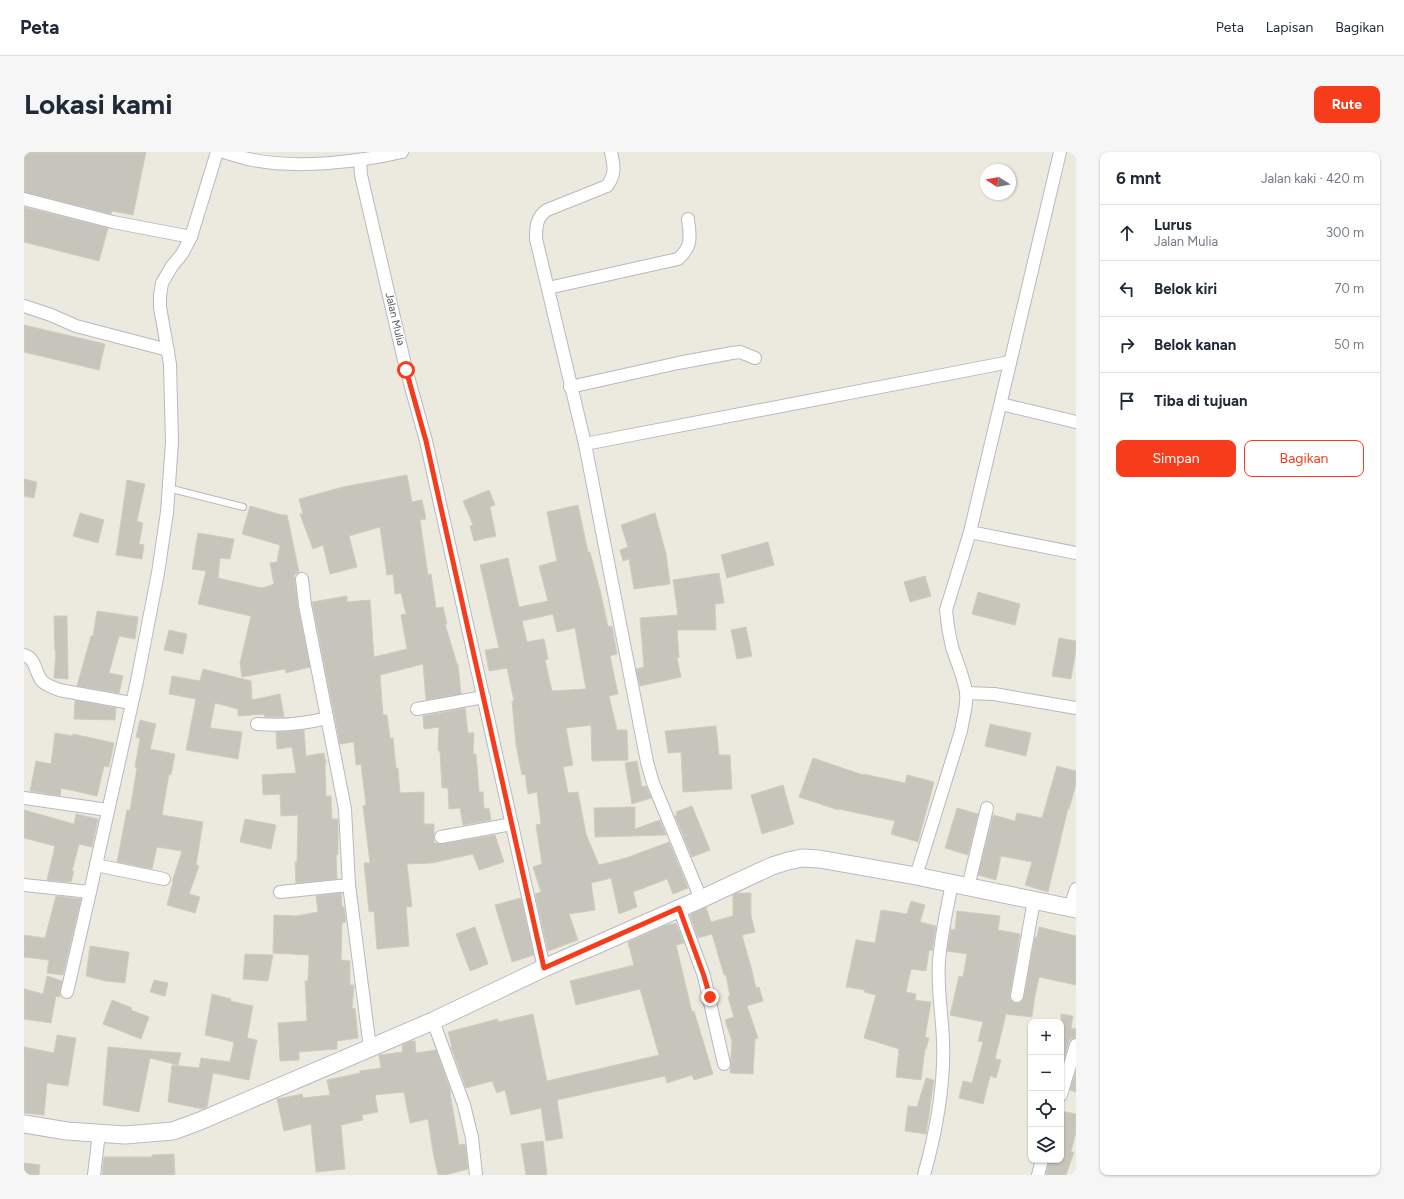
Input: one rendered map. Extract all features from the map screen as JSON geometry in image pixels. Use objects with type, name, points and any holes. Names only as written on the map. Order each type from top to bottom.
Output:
[{"type":"main road","points":[[24,1124],[68,1131],[125,1135],[173,1131],[200,1121],[433,1021],[544,968],[788,860],[802,858],[818,859],[916,876],[1073,909]]},
{"type":"street","points":[[67,992],[137,681],[158,573],[167,512],[172,442],[170,364],[160,306],[162,283],[172,266],[182,254],[191,236],[217,152]]},
{"type":"street","points":[[224,152],[254,160],[288,164],[360,160],[402,152]]},
{"type":"street","points":[[611,152],[614,173],[612,180],[607,186],[542,213],[536,227],[536,239],[584,444],[647,762],[653,783],[701,899]]},
{"type":"street","points":[[916,876],[961,731],[966,693],[961,671],[952,646],[947,624],[946,610],[970,532],[1060,152]]},
{"type":"street","name":"Jalan Mulia","points":[[360,160],[361,175],[406,370],[426,441],[544,968]]},
{"type":"street","points":[[24,199],[98,218],[191,236]]},
{"type":"street","points":[[548,288],[604,274],[678,259],[689,248],[690,237],[688,219]]},
{"type":"street","points":[[24,306],[51,315],[76,326],[168,350]]},
{"type":"street","points":[[570,387],[678,363],[732,353],[740,352],[755,358]]},
{"type":"street","points":[[584,444],[1010,362]]},
{"type":"street","points":[[1001,404],[1076,422]]},
{"type":"street","points":[[970,532],[1076,553]]},
{"type":"street","points":[[302,579],[305,605],[345,809],[349,885],[370,1048]]},
{"type":"street","points":[[24,654],[30,658],[39,677],[49,686],[59,690],[131,703]]},
{"type":"street","points":[[966,693],[994,694],[1076,708]]},
{"type":"street","points":[[417,710],[484,697]]},
{"type":"street","points":[[257,724],[273,725],[310,722],[327,718]]},
{"type":"street","points":[[24,798],[108,810]]},
{"type":"street","points":[[924,1175],[936,1125],[942,1074],[943,1040],[938,980],[939,961],[960,885],[987,808]]},
{"type":"street","points":[[441,837],[512,824]]},
{"type":"street","points":[[96,865],[164,879]]},
{"type":"street","points":[[24,885],[90,892]]},
{"type":"street","points":[[280,892],[349,885]]},
{"type":"street","points":[[1073,909],[1076,889]]},
{"type":"street","points":[[1017,996],[1034,900]]},
{"type":"street","points":[[679,908],[704,976],[724,1064]]},
{"type":"street","points":[[433,1021],[464,1105],[472,1138],[476,1175]]},
{"type":"street","points":[[1062,1091],[1076,1045]]},
{"type":"street","points":[[94,1175],[99,1133]]},
{"type":"street","points":[[1038,1175],[1041,1163]]},
{"type":"lane","points":[[168,488],[243,507]]},
{"type":"building","points":[[24,152],[146,152],[133,215],[112,211],[111,214],[24,192]]},
{"type":"building","points":[[24,207],[108,228],[99,261],[24,242]]},
{"type":"building","points":[[24,325],[105,344],[99,370],[24,352]]},
{"type":"building","points":[[407,475],[412,502],[422,500],[426,519],[420,520],[428,575],[431,574],[436,608],[443,607],[447,624],[445,624],[458,664],[461,694],[426,700],[423,664],[380,675],[383,715],[387,715],[390,738],[393,738],[400,793],[424,792],[424,824],[434,824],[434,843],[442,844],[495,835],[504,862],[479,870],[473,854],[432,863],[407,864],[412,907],[406,907],[409,946],[377,949],[374,911],[369,912],[364,863],[370,863],[363,806],[366,805],[361,764],[356,765],[354,742],[340,744],[312,602],[347,596],[347,602],[370,600],[374,657],[407,649],[401,615],[406,614],[401,593],[395,594],[393,574],[387,575],[380,527],[349,536],[357,567],[330,574],[323,545],[313,549],[300,514],[303,514],[299,499],[343,487]]},
{"type":"building","points":[[24,479],[37,482],[34,498],[24,496]]},
{"type":"building","points":[[127,480],[145,484],[137,521],[143,523],[139,544],[144,545],[142,559],[116,555]]},
{"type":"building","points":[[489,490],[495,505],[490,507],[496,536],[474,541],[470,526],[473,525],[463,501]]},
{"type":"building","points":[[578,505],[588,552],[590,552],[608,627],[612,626],[617,654],[610,656],[618,694],[609,696],[617,730],[627,730],[628,760],[592,761],[591,725],[566,728],[573,765],[563,767],[568,793],[578,792],[586,834],[599,865],[626,858],[669,842],[688,888],[673,894],[667,879],[633,892],[637,907],[619,914],[611,878],[591,883],[595,910],[569,914],[578,940],[548,951],[535,894],[541,892],[533,867],[542,864],[536,825],[541,824],[537,792],[528,794],[525,774],[522,775],[516,745],[512,701],[514,701],[507,668],[489,671],[485,650],[499,648],[480,565],[508,558],[519,607],[548,601],[539,566],[557,561],[547,512]],"holes":[[[553,614],[557,632],[575,628],[586,689],[552,691],[545,660],[548,659],[544,639],[527,642],[522,621]]]},
{"type":"building","points":[[250,506],[287,515],[299,572],[294,575],[298,606],[310,667],[286,673],[285,669],[242,677],[240,663],[251,616],[198,604],[206,571],[192,569],[198,533],[234,539],[230,559],[220,558],[218,578],[262,588],[274,584],[270,563],[277,562],[280,545],[242,534]]},
{"type":"building","points":[[80,513],[104,520],[98,543],[73,536]]},
{"type":"building","points":[[655,513],[666,554],[670,584],[634,589],[629,559],[623,561],[620,550],[628,547],[621,525]]},
{"type":"building","points":[[768,542],[774,565],[727,578],[721,555]]},
{"type":"building","points":[[719,573],[724,603],[715,604],[716,630],[677,630],[679,657],[677,658],[681,677],[640,686],[636,669],[644,667],[640,618],[678,615],[673,580]]},
{"type":"building","points":[[925,576],[931,596],[910,602],[904,582]]},
{"type":"building","points":[[978,592],[1020,604],[1015,625],[972,614]]},
{"type":"building","points":[[97,611],[138,617],[135,639],[119,636],[109,673],[123,676],[119,693],[77,686],[91,636],[93,636]]},
{"type":"building","points":[[54,616],[67,616],[68,679],[54,678],[56,651]]},
{"type":"building","points":[[746,627],[752,656],[737,659],[731,630]]},
{"type":"building","points":[[169,630],[187,634],[183,654],[164,650]]},
{"type":"building","points":[[1059,638],[1076,641],[1071,679],[1052,676]]},
{"type":"building","points":[[203,669],[251,681],[252,700],[280,694],[284,717],[265,717],[264,714],[238,716],[238,709],[215,703],[210,728],[242,732],[238,759],[186,750],[196,699],[169,694],[172,676],[200,681]]},
{"type":"building","points":[[75,700],[116,708],[115,720],[74,719]]},
{"type":"building","points":[[465,708],[468,733],[474,733],[473,754],[476,754],[479,792],[483,792],[484,809],[489,808],[491,820],[463,825],[460,808],[449,809],[448,788],[442,788],[440,751],[438,751],[439,727],[424,729],[423,716]]},
{"type":"building","points":[[140,720],[156,724],[150,749],[175,754],[171,775],[169,774],[162,815],[203,822],[196,865],[199,866],[189,894],[200,897],[195,913],[167,905],[172,882],[182,851],[157,847],[152,869],[117,862],[127,810],[130,810],[137,768],[135,767],[140,738],[136,737]]},
{"type":"building","points":[[990,724],[1031,733],[1026,756],[985,746]]},
{"type":"building","points":[[716,726],[719,755],[730,755],[732,789],[683,792],[681,752],[668,753],[665,731]]},
{"type":"building","points":[[304,730],[306,756],[324,753],[326,764],[326,796],[331,796],[332,819],[338,819],[338,855],[336,855],[337,879],[296,883],[295,862],[297,862],[298,815],[281,816],[280,794],[263,795],[262,775],[296,773],[292,747],[277,749],[276,732]]},
{"type":"building","points":[[55,733],[73,736],[73,734],[114,743],[109,767],[104,766],[97,796],[61,788],[60,796],[30,791],[36,761],[51,764]]},
{"type":"building","points":[[813,758],[863,775],[905,783],[907,775],[934,782],[918,842],[891,834],[895,821],[838,810],[799,797]]},
{"type":"building","points":[[637,761],[642,787],[646,786],[651,798],[632,804],[625,763]]},
{"type":"building","points":[[1057,766],[1076,771],[1076,784],[1069,809],[1068,808],[1048,892],[1025,885],[1032,862],[1001,856],[996,880],[978,875],[993,815],[1015,821],[1017,813],[1042,818]]},
{"type":"building","points":[[783,785],[794,824],[762,834],[751,795]]},
{"type":"building","points":[[692,806],[710,850],[692,857],[683,836],[688,835],[683,835],[675,816],[677,815],[676,812]]},
{"type":"building","points":[[635,807],[635,829],[660,820],[666,835],[595,837],[594,808]]},
{"type":"building","points":[[957,808],[978,814],[968,855],[945,848]]},
{"type":"building","points":[[24,810],[74,824],[76,814],[98,819],[92,847],[79,844],[72,871],[74,871],[71,882],[47,880],[55,846],[24,838]]},
{"type":"building","points":[[245,819],[276,825],[271,849],[240,842]]},
{"type":"building","points":[[341,893],[342,907],[344,907],[346,922],[342,923],[341,960],[350,961],[350,985],[354,985],[352,1009],[355,1008],[358,1038],[337,1041],[337,1049],[299,1052],[299,1060],[280,1061],[278,1023],[307,1021],[305,981],[308,981],[309,955],[273,953],[274,915],[296,916],[318,912],[316,896]]},
{"type":"building","points":[[737,893],[751,893],[751,916],[755,932],[742,935],[756,988],[759,987],[763,1001],[747,1006],[758,1038],[755,1039],[753,1074],[730,1073],[732,1041],[725,1020],[734,1017],[728,997],[730,996],[726,975],[724,975],[712,934],[698,938],[690,915],[706,907],[711,922],[733,916],[733,895]]},
{"type":"building","points":[[56,896],[81,899],[63,975],[47,973],[49,960],[24,957],[24,935],[45,938]]},
{"type":"building","points":[[521,898],[534,955],[512,962],[495,905]]},
{"type":"building","points":[[911,901],[925,905],[920,922],[936,926],[932,951],[929,950],[926,971],[911,969],[906,992],[916,994],[915,1000],[931,1002],[925,1037],[929,1038],[925,1049],[921,1080],[896,1077],[899,1049],[864,1038],[876,995],[864,992],[865,990],[846,987],[856,940],[875,943],[881,910],[907,914]]},
{"type":"building","points":[[957,911],[1000,916],[998,930],[1020,934],[1010,995],[1010,999],[1015,1003],[1020,1003],[1024,997],[1035,937],[1037,937],[1039,927],[1076,936],[1076,985],[1039,977],[1032,1017],[1006,1014],[995,1059],[1001,1060],[996,1078],[990,1076],[983,1104],[959,1098],[963,1081],[972,1083],[983,1042],[978,1041],[983,1022],[950,1015],[959,976],[963,977],[967,954],[947,951],[951,929],[955,930]]},
{"type":"building","points":[[676,923],[684,943],[676,945],[692,1012],[694,1011],[713,1074],[694,1080],[692,1075],[667,1083],[665,1076],[557,1100],[563,1138],[546,1141],[541,1108],[511,1115],[505,1090],[497,1093],[492,1081],[466,1088],[451,1047],[448,1032],[498,1019],[498,1022],[533,1014],[547,1081],[659,1055],[640,989],[576,1005],[570,981],[634,965],[628,942],[664,926]]},
{"type":"building","points":[[475,927],[488,964],[470,971],[456,934]]},
{"type":"building","points":[[90,946],[129,952],[125,983],[106,981],[86,976]]},
{"type":"building","points":[[245,954],[273,955],[268,981],[243,979]]},
{"type":"building","points":[[47,976],[62,981],[60,997],[56,996],[51,1023],[24,1019],[24,989],[43,994]]},
{"type":"building","points":[[154,980],[168,983],[165,996],[150,992]]},
{"type":"building","points":[[212,994],[231,999],[230,1001],[253,1006],[247,1038],[257,1040],[249,1080],[213,1073],[207,1107],[203,1109],[168,1102],[172,1065],[199,1068],[201,1058],[230,1062],[234,1042],[205,1035]]},
{"type":"building","points":[[112,1000],[149,1017],[141,1039],[103,1024]]},
{"type":"building","points":[[1061,1014],[1073,1016],[1071,1028],[1076,1029],[1076,1038],[1071,1039],[1069,1042],[1064,1059],[1064,1019],[1061,1019]]},
{"type":"building","points":[[57,1035],[76,1038],[68,1086],[47,1083],[44,1115],[24,1113],[24,1047],[54,1053]]},
{"type":"building","points":[[415,1041],[416,1053],[436,1050],[451,1092],[459,1145],[465,1144],[468,1169],[445,1175],[438,1175],[428,1119],[410,1123],[404,1092],[375,1095],[378,1112],[362,1115],[363,1120],[341,1125],[345,1169],[316,1172],[311,1124],[284,1131],[277,1099],[302,1094],[303,1098],[330,1095],[327,1080],[360,1073],[360,1071],[381,1068],[379,1055],[403,1052],[402,1045]]},
{"type":"building","points":[[108,1047],[181,1053],[178,1065],[150,1058],[139,1112],[103,1105]]},
{"type":"building","points":[[1076,1071],[1076,1092],[1070,1090]]},
{"type":"building","points":[[926,1078],[934,1080],[926,1134],[905,1131],[908,1106],[917,1107]]},
{"type":"building","points":[[1064,1112],[1076,1114],[1076,1132],[1071,1152],[1074,1152],[1066,1175],[1046,1175],[1048,1163],[1064,1163]]},
{"type":"building","points":[[543,1141],[547,1175],[526,1175],[521,1144]]},
{"type":"building","points":[[174,1154],[175,1175],[102,1175],[104,1157],[152,1157],[152,1155]]},
{"type":"building","points":[[24,1163],[40,1165],[39,1175],[24,1175]]},
{"type":"route","points":[[406,370],[426,441],[544,968],[679,908],[694,947],[710,997]]}]
